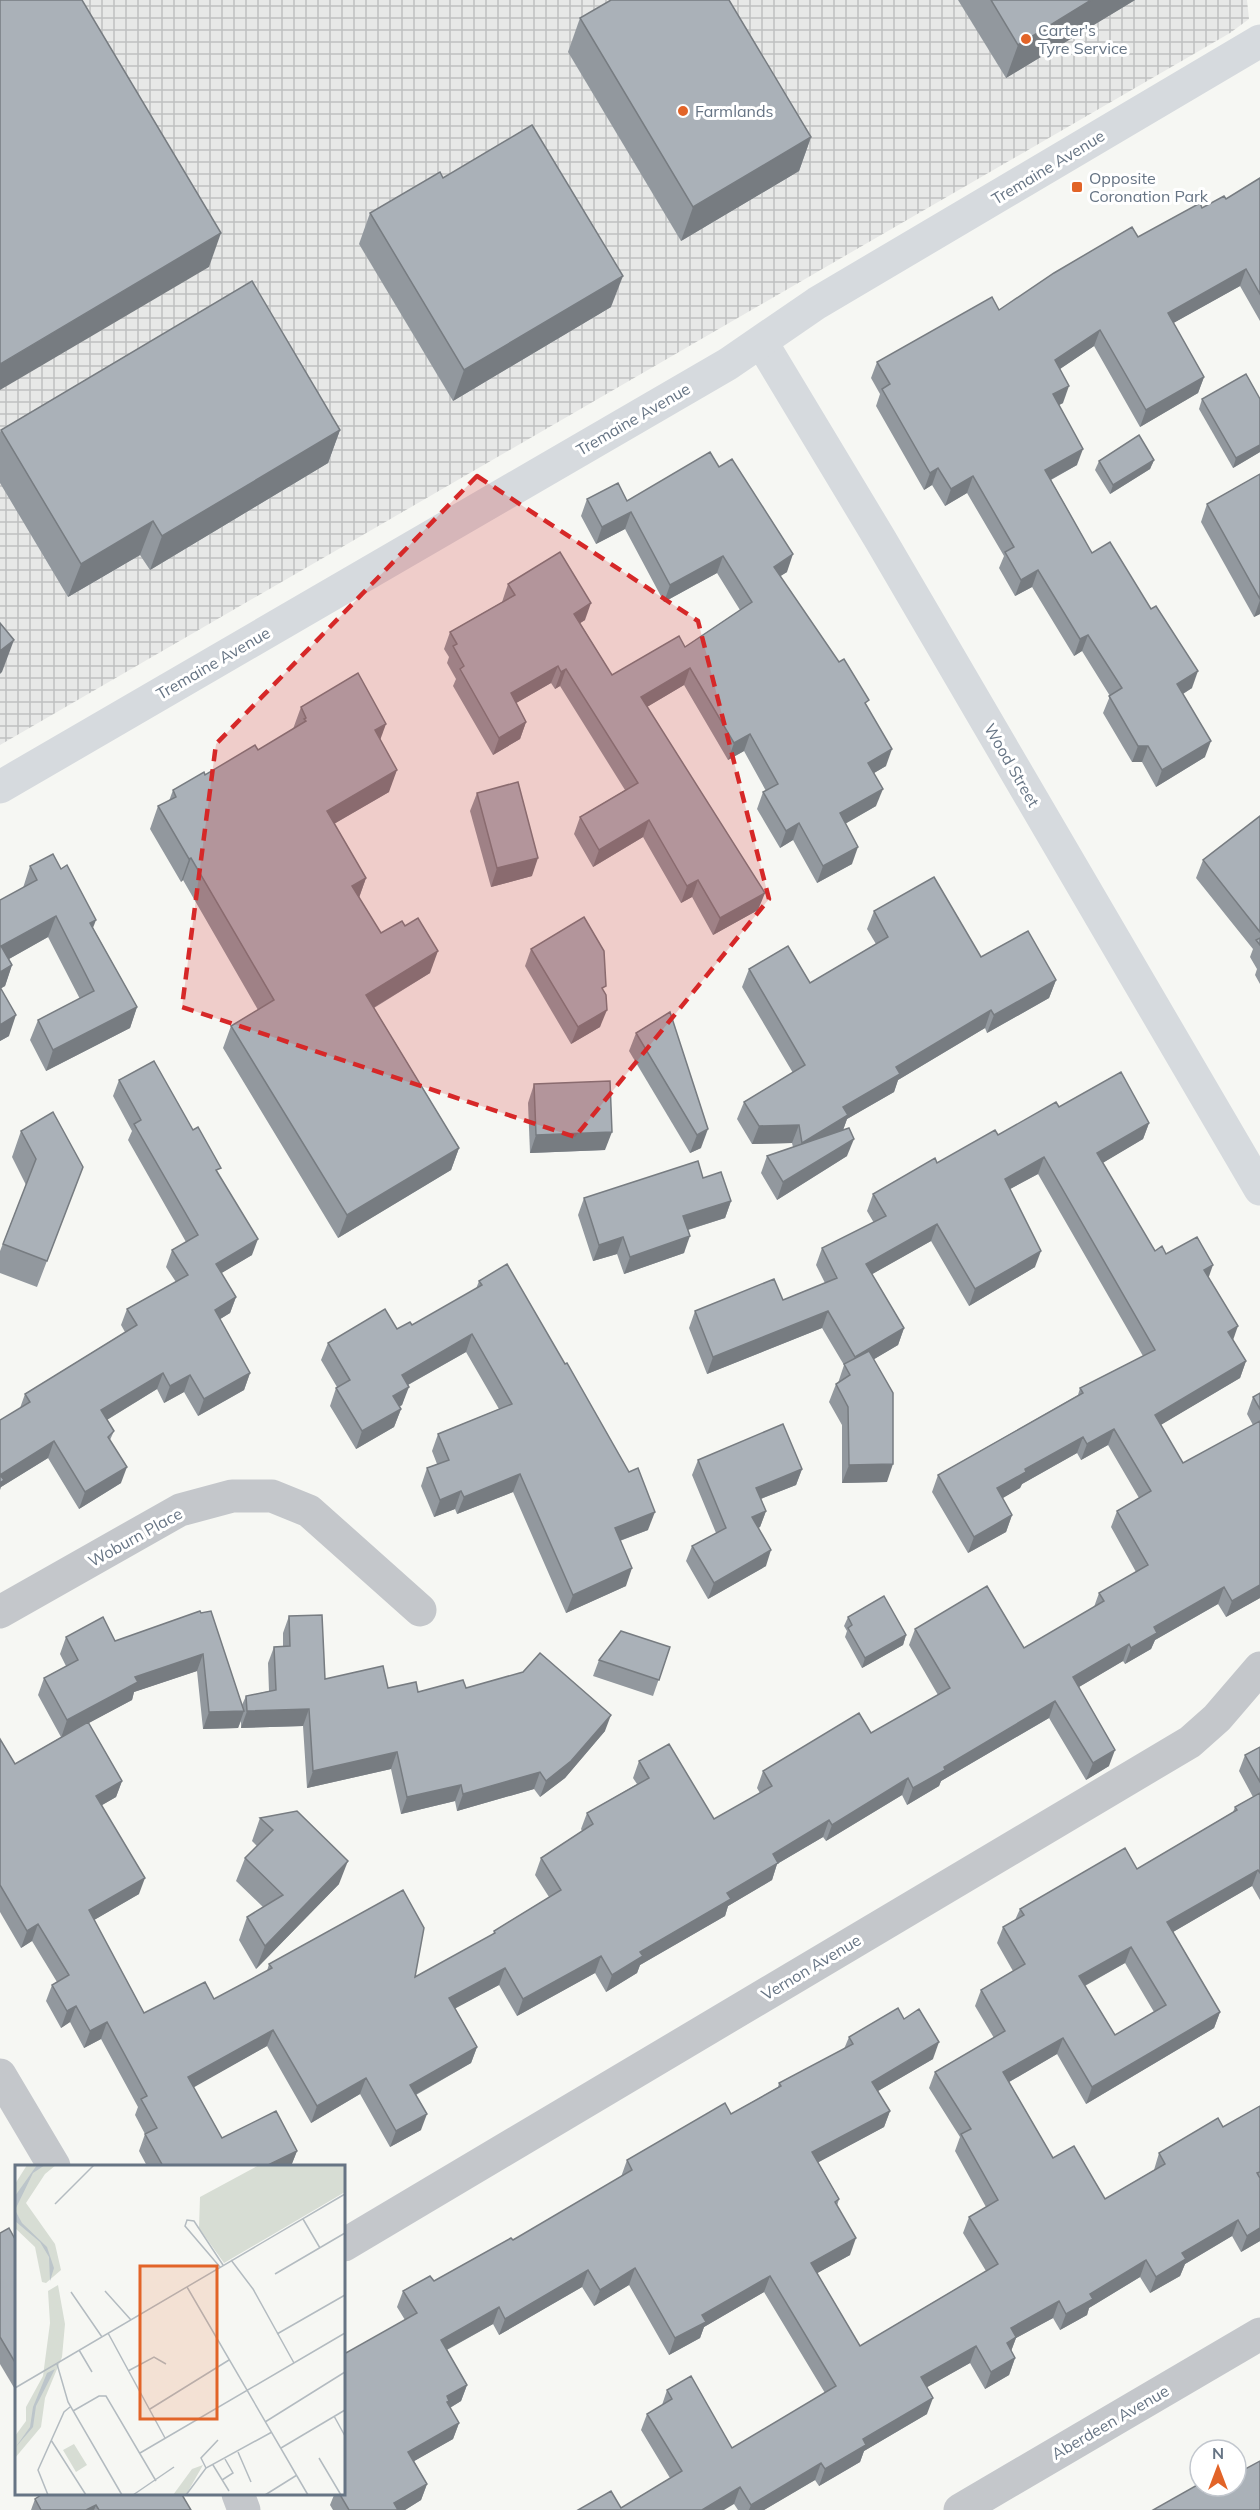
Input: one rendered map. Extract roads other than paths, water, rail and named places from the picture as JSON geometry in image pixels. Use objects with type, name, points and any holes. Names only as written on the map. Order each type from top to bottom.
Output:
[{"type":"main road","name":"Tremaine Avenue","points":[[0,787],[762,343],[817,303],[1260,41]]},
{"type":"main road","name":"Wood Street","points":[[762,343],[880,539],[1260,1188]]},
{"type":"street","name":"Woburn Place","points":[[0,1612],[180,1510],[232,1496],[272,1496],[309,1511],[420,1610]]},
{"type":"street","name":"Vernon Avenue","points":[[345,2244],[1190,1742],[1217,1718],[1260,1668]]},
{"type":"street","points":[[0,2075],[53,2165]]},
{"type":"street","name":"Aberdeen Avenue","points":[[960,2510],[1260,2334]]},
{"type":"street","points":[[239,2495],[244,2510]]},
{"type":"place","name":"Carter's Tyre Service","points":[[1026,39]]},
{"type":"place","name":"Farmlands","points":[[683,111]]},
{"type":"place","name":"Opposite Coronation Park","points":[[1077,187]]}]
